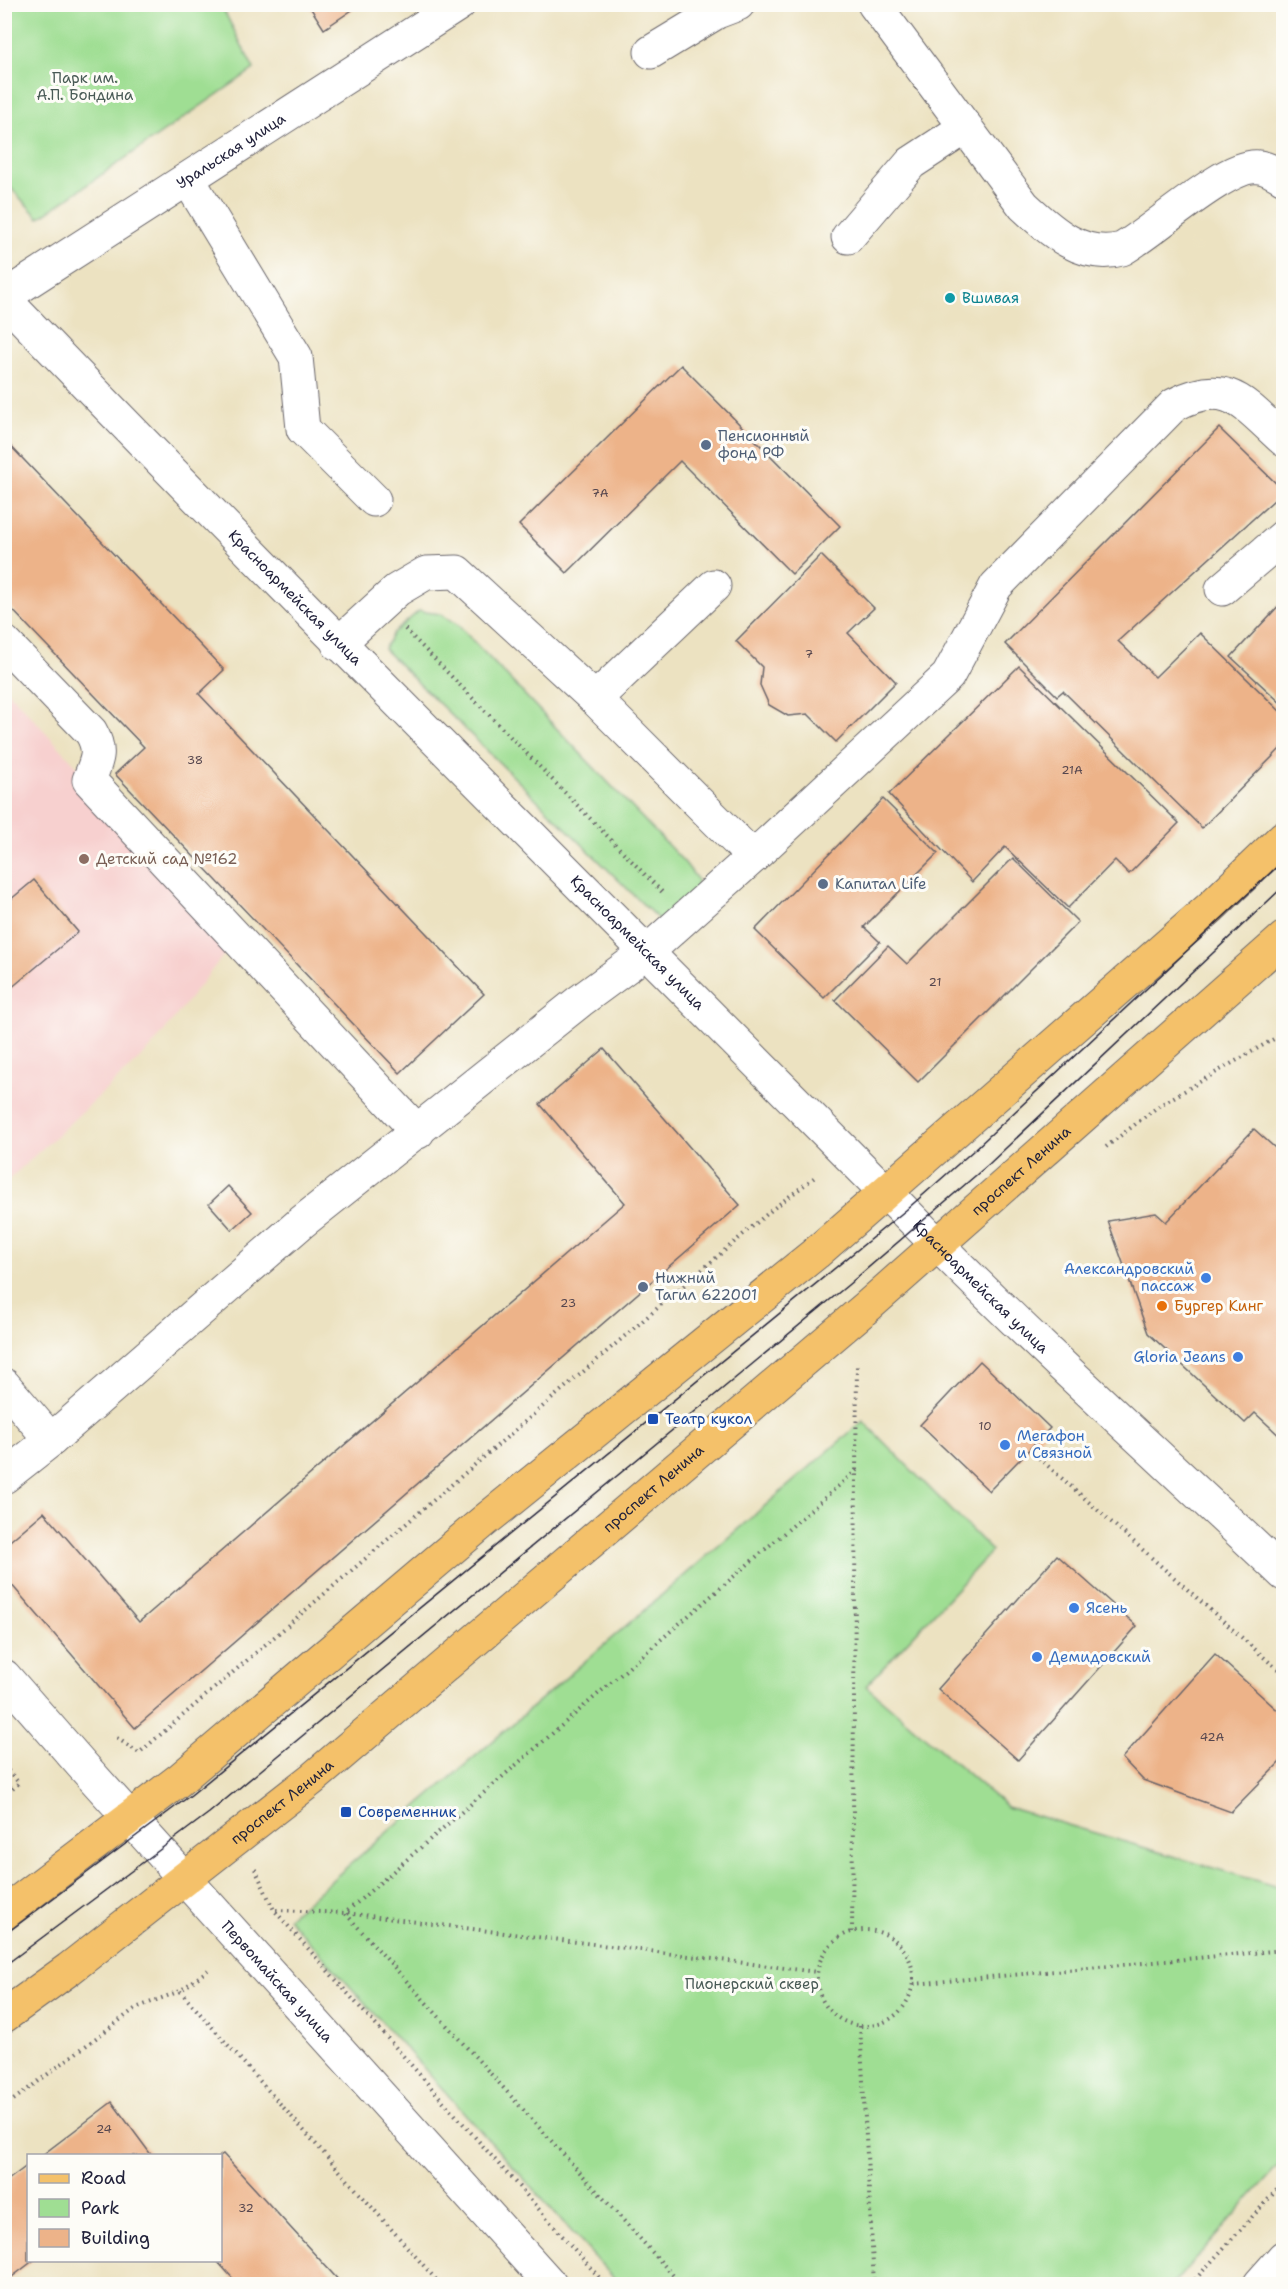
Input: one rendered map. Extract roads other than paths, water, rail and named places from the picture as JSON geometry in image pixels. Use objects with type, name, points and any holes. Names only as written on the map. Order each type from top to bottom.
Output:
[{"type":"main road","points":[[4,1913],[131,1819],[483,1522],[816,1252],[1210,908],[1284,837]]},
{"type":"main road","name":"проспект Ленина","points":[[4,2016],[69,1969],[312,1779],[938,1245],[1284,938]]},
{"type":"street","name":"Уральская улица","points":[[9,311],[188,179],[459,4]]},
{"type":"street","points":[[651,52],[717,12],[738,4]]},
{"type":"street","points":[[874,4],[1024,206],[1054,234],[1085,249],[1110,252],[1134,242],[1221,179],[1242,168],[1259,166],[1284,178]]},
{"type":"street","points":[[848,237],[911,163],[966,127]]},
{"type":"street","points":[[188,179],[296,357],[303,429],[374,500]]},
{"type":"street","name":"Красноармейская улица","points":[[9,311],[938,1245],[1284,1574]]},
{"type":"street","points":[[4,1477],[51,1440],[248,1267],[580,1001],[688,918],[948,676],[996,586],[1174,405],[1192,395],[1208,391],[1225,394],[1241,401],[1284,440]]},
{"type":"street","points":[[1222,589],[1284,536]]},
{"type":"street","points":[[339,644],[397,590],[426,573],[457,572],[595,699],[753,857]]},
{"type":"street","points":[[595,699],[714,586]]},
{"type":"street","points":[[4,642],[91,732],[98,745],[99,756],[89,780],[418,1132]]},
{"type":"street","points":[[4,1385],[51,1440]]},
{"type":"street","name":"Первомайская улица","points":[[4,1676],[550,2284]]},
{"type":"street","points":[[1260,2284],[1284,2258]]},
{"type":"tram line","points":[[4,1935],[191,1795],[906,1210],[974,1150],[1284,860]]},
{"type":"tram line","points":[[4,1966],[209,1813],[848,1285],[989,1164],[1284,886]]},
{"type":"place","name":"Вшивая","points":[[950,298]]},
{"type":"place","name":"Пенсионный фонд РФ","points":[[706,445]]},
{"type":"place","name":"Детский сад №162","points":[[84,859]]},
{"type":"place","name":"Капитал Life","points":[[823,884]]},
{"type":"place","name":"Александровский пассаж","points":[[1206,1278]]},
{"type":"place","name":"Нижний Тагил 622001","points":[[643,1287]]},
{"type":"place","name":"Бургер Кинг","points":[[1162,1306]]},
{"type":"place","name":"Gloria Jeans","points":[[1238,1357]]},
{"type":"place","name":"Театр кукол","points":[[653,1419]]},
{"type":"place","name":"Мегафон и Связной","points":[[1005,1445]]},
{"type":"place","name":"Ясень","points":[[1074,1608]]},
{"type":"place","name":"Демидовский","points":[[1037,1657]]},
{"type":"place","name":"Современник","points":[[346,1812]]},
{"type":"park label","name":"Парк им. А.П. Бондина","points":[[85,86]]},
{"type":"park label","name":"Пионерский сквер","points":[[752,1984]]}]
